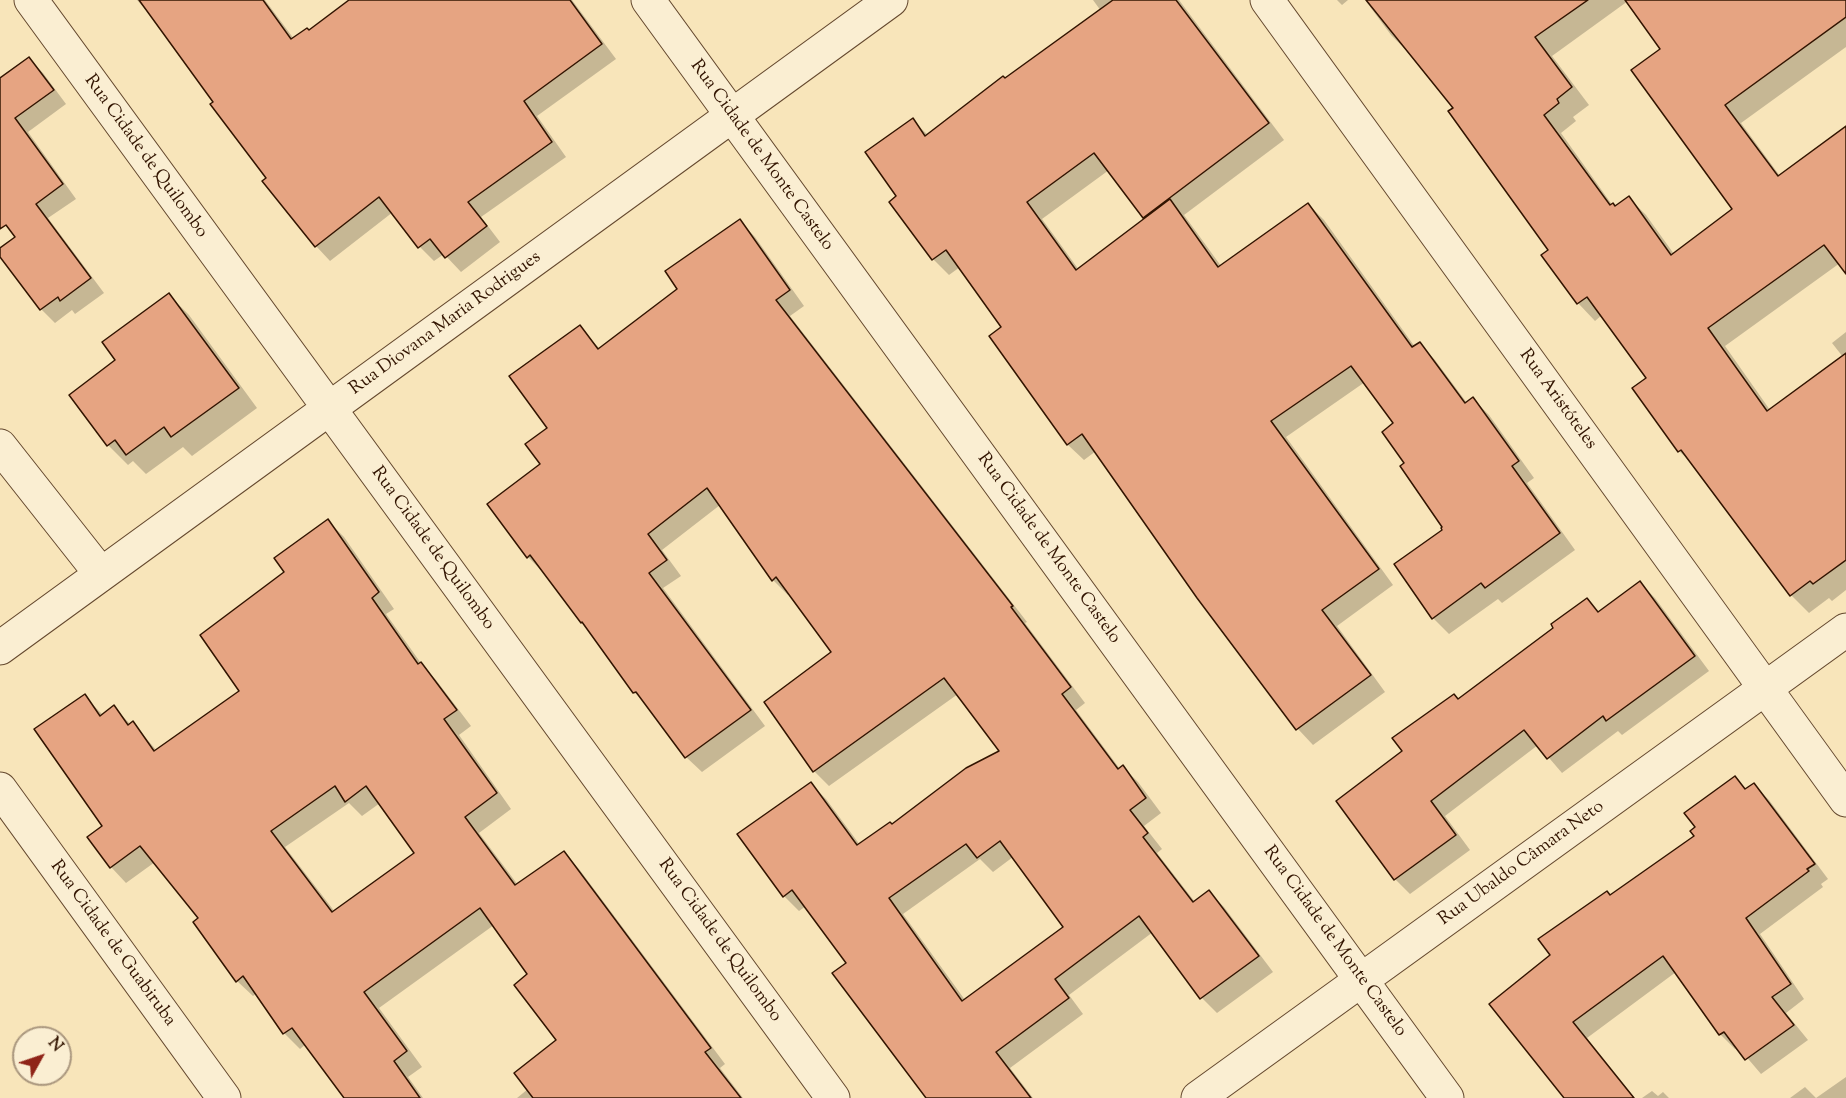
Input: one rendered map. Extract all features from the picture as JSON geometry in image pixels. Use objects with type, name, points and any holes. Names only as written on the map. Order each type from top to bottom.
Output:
[{"type":"street","name":"Rua Cidade de Quilombo","points":[[31,0],[833,1098]]},
{"type":"street","name":"Rua Cidade de Monte Castelo","points":[[648,0],[1447,1098]]},
{"type":"street","name":"Rua Diovana Maria Rodrigues","points":[[0,648],[891,0]]},
{"type":"street","name":"Rua Aristóteles","points":[[1267,0],[1846,800]]},
{"type":"street","points":[[0,446],[101,574]]},
{"type":"street","name":"Rua Ubaldo Câmara Neto","points":[[1198,1098],[1846,630]]},
{"type":"street","name":"Rua Cidade de Guabiruba","points":[[0,789],[224,1098]]},
{"type":"building","points":[[139,0],[263,0],[291,39],[307,28],[309,30],[349,0],[570,0],[602,44],[524,101],[552,142],[468,202],[487,226],[445,258],[430,239],[418,248],[379,197],[315,247],[262,181],[266,178],[210,104],[213,102]]},
{"type":"building","points":[[1113,0],[1176,0],[1269,123],[1143,218],[1094,153],[1027,202],[1076,270],[1170,199],[1218,267],[1308,203],[1412,347],[1420,342],[1465,403],[1473,397],[1519,461],[1512,466],[1560,533],[1485,588],[1481,583],[1432,619],[1394,564],[1442,530],[1442,527],[1400,466],[1404,463],[1382,432],[1393,423],[1351,366],[1271,421],[1379,569],[1322,610],[1371,675],[1296,730],[1197,598],[1082,434],[1067,445],[989,336],[1001,327],[946,250],[932,260],[889,202],[896,196],[865,152],[913,118],[925,136],[1003,76],[1005,78]]},
{"type":"building","points":[[1366,0],[1588,0],[1535,37],[1572,87],[1557,99],[1559,103],[1544,115],[1610,205],[1613,203],[1615,206],[1629,196],[1671,255],[1732,209],[1631,70],[1660,49],[1625,0],[1846,0],[1846,17],[1725,105],[1778,176],[1846,126],[1846,274],[1824,245],[1708,328],[1767,411],[1846,353],[1846,560],[1813,584],[1810,581],[1790,596],[1681,450],[1678,452],[1632,388],[1646,378],[1587,297],[1577,304],[1541,255],[1548,250],[1448,111],[1453,108]]},
{"type":"building","points":[[29,57],[54,90],[15,118],[63,184],[36,204],[91,278],[60,301],[58,297],[40,310],[0,257],[0,248],[15,237],[6,225],[0,229],[0,78]]},
{"type":"building","points":[[740,219],[790,290],[776,300],[1013,606],[1011,607],[1071,687],[1062,694],[1118,769],[1123,765],[1146,798],[1130,810],[1148,833],[1143,837],[1193,902],[1209,890],[1259,956],[1200,999],[1139,916],[1055,979],[1069,998],[996,1052],[1031,1098],[926,1098],[832,973],[846,963],[792,890],[783,897],[737,834],[811,782],[857,845],[890,822],[892,824],[966,768],[999,751],[944,678],[813,772],[764,702],[831,652],[776,577],[772,581],[707,488],[648,534],[667,560],[649,573],[751,710],[685,758],[636,692],[633,693],[530,555],[527,558],[487,504],[540,464],[525,444],[547,428],[509,376],[580,325],[598,349],[677,289],[665,271]],"holes":[[[1000,841],[1063,927],[962,1001],[889,898],[966,844],[977,858]]]},
{"type":"building","points":[[169,293],[239,388],[171,437],[164,427],[126,455],[115,440],[107,446],[69,395],[115,360],[102,342]]},
{"type":"building","points":[[328,519],[379,592],[372,598],[418,664],[421,662],[457,710],[444,719],[497,793],[465,817],[515,885],[564,851],[711,1048],[705,1052],[741,1098],[533,1098],[514,1073],[556,1040],[514,985],[527,974],[480,908],[364,992],[407,1051],[394,1061],[420,1098],[344,1098],[292,1028],[283,1034],[243,976],[236,982],[193,922],[198,918],[140,846],[110,868],[87,837],[102,826],[34,729],[85,694],[100,716],[114,705],[128,725],[133,721],[154,751],[239,691],[200,635],[284,572],[274,558]],"holes":[[[335,786],[345,802],[366,786],[414,853],[332,912],[271,831]]]},
{"type":"building","points":[[1640,581],[1695,656],[1606,721],[1603,716],[1547,759],[1524,730],[1431,801],[1456,835],[1394,880],[1336,801],[1402,751],[1392,738],[1454,694],[1458,699],[1553,628],[1551,624],[1587,598],[1598,612]]},
{"type":"building","points":[[1735,776],[1745,789],[1754,783],[1815,864],[1807,869],[1809,871],[1746,918],[1791,984],[1772,997],[1794,1025],[1745,1060],[1724,1032],[1719,1035],[1663,956],[1573,1022],[1634,1098],[1564,1098],[1489,1004],[1550,955],[1538,939],[1607,891],[1610,895],[1694,836],[1690,831],[1695,827],[1684,813]]}]
